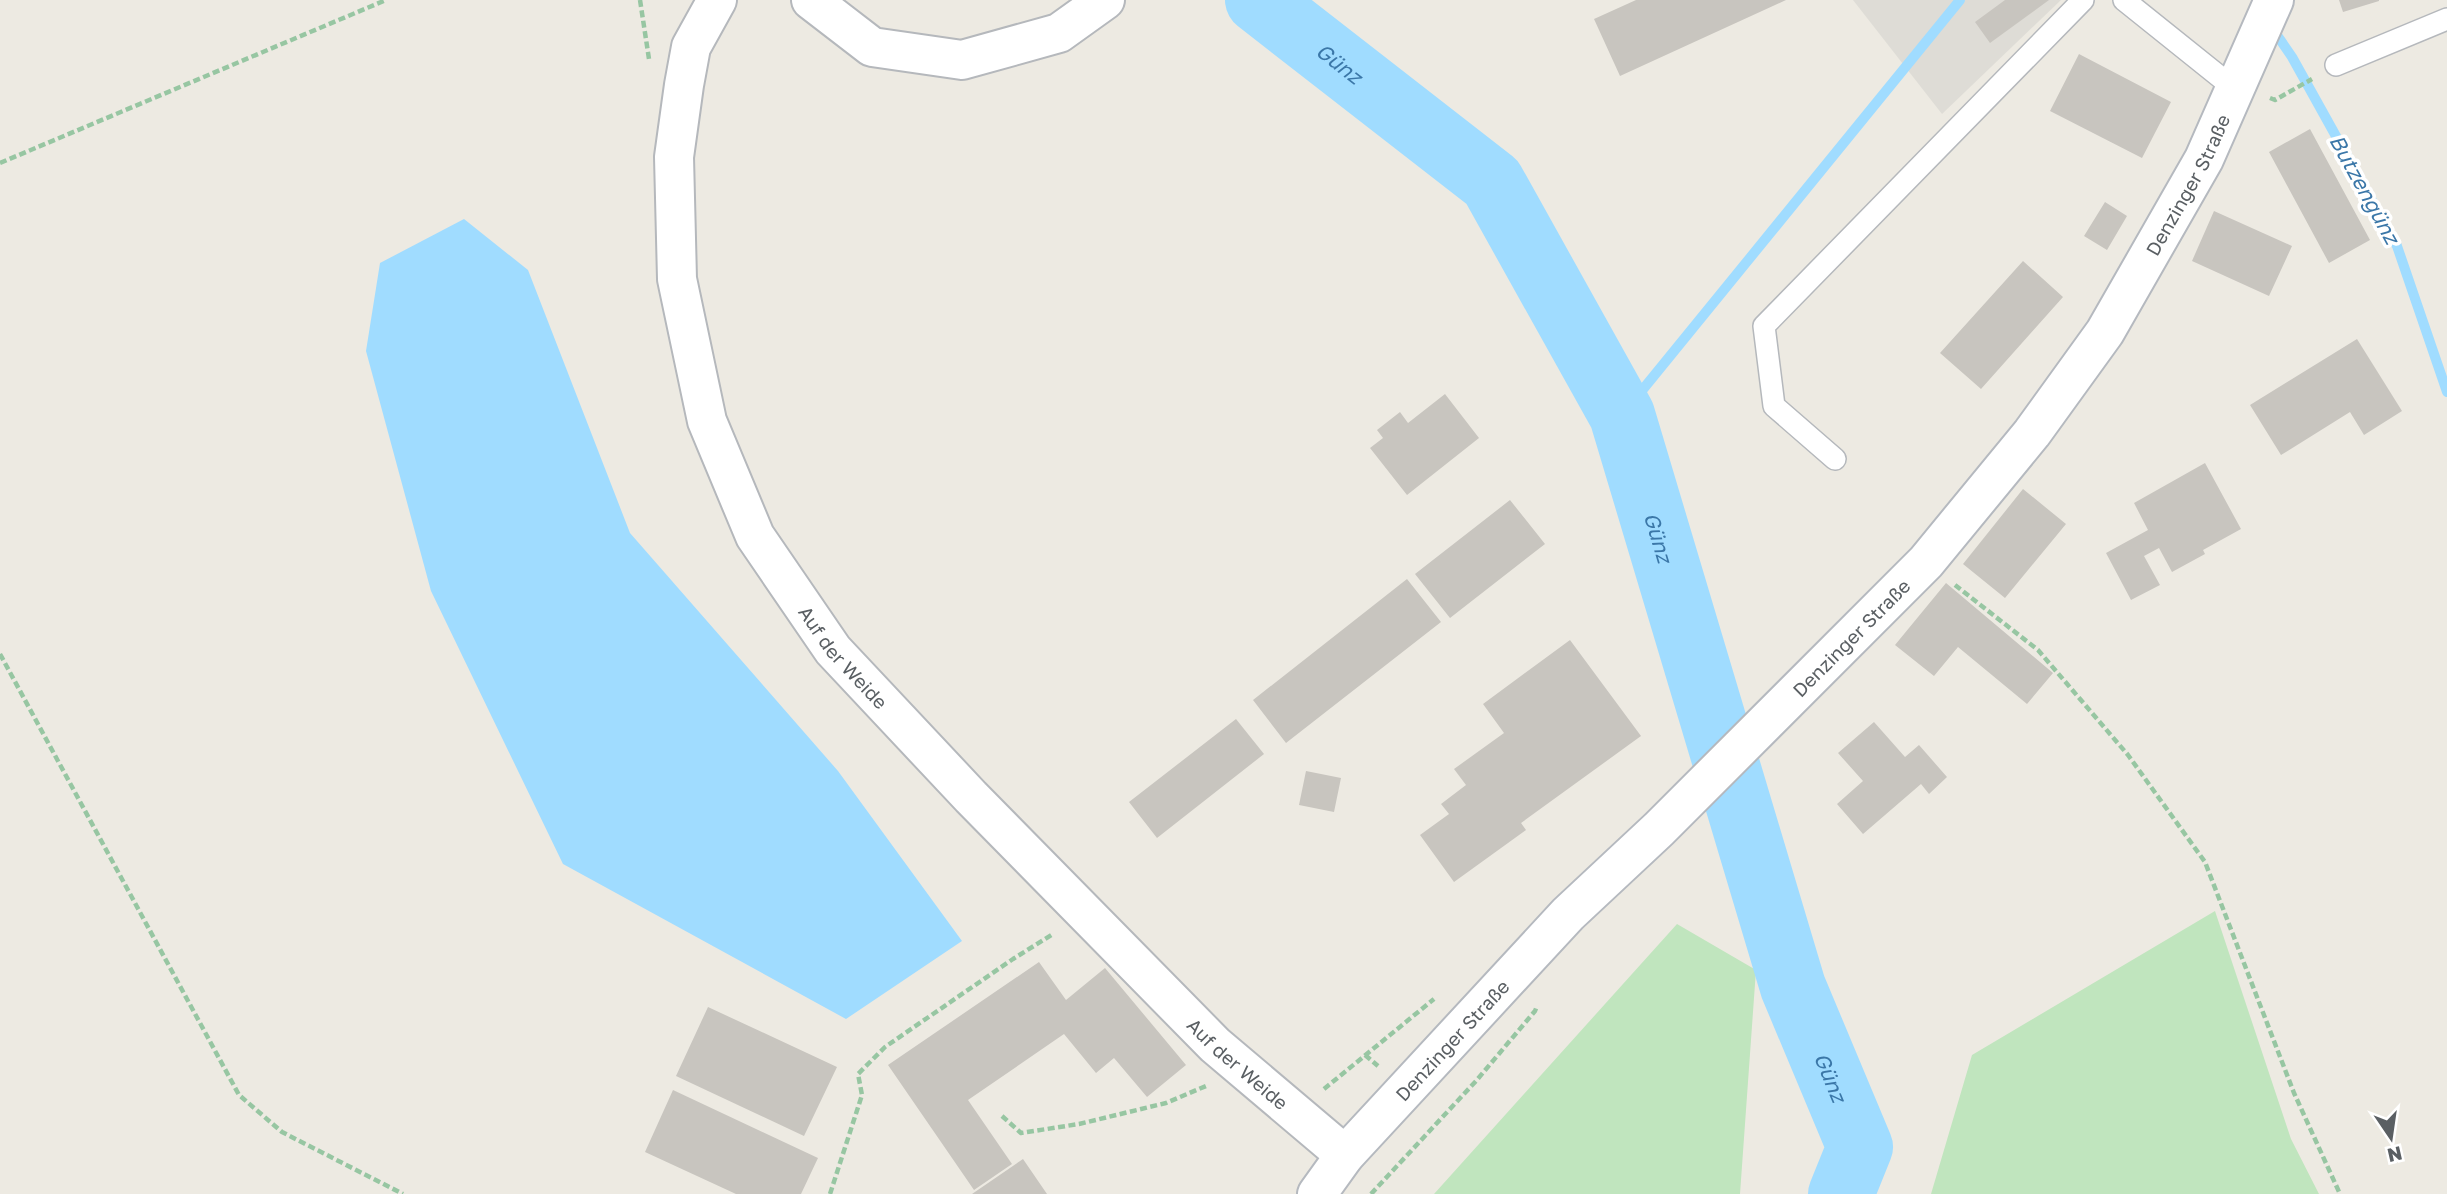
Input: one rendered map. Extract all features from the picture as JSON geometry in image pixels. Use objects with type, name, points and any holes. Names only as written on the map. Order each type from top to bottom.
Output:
[{"type":"street","name":"Auf der Weide","points":[[717,0],[691,47],[684,85],[674,158],[677,279],[707,421],[755,536],[833,650],[971,797],[1215,1045],[1345,1155]]},
{"type":"street","points":[[811,0],[872,47],[962,60],[1059,33],[1105,0]]},
{"type":"street","name":"Denzinger Straße","points":[[1317,1194],[1345,1155],[1568,914],[1792,698],[1926,562],[2032,433],[2105,332],[2204,159],[2274,0]]},
{"type":"lane","points":[[1835,459],[1774,406],[1764,326],[2084,0]]},
{"type":"lane","points":[[2124,0],[2235,89]]},
{"type":"lane","points":[[2336,65],[2447,19]]},
{"type":"path","points":[[0,163],[386,0]]},
{"type":"path","points":[[640,0],[641,8]]},
{"type":"path","points":[[2275,100],[2336,65]]},
{"type":"path","points":[[1926,562],[2038,650],[2128,755],[2205,862],[2294,1093],[2340,1194]]},
{"type":"path","points":[[0,654],[239,1095],[282,1132],[403,1194]]},
{"type":"path","points":[[830,1194],[862,1095],[858,1074],[885,1046],[1013,959],[1086,914]]},
{"type":"path","points":[[1002,1116],[1021,1133],[1079,1124],[1166,1103],[1210,1084],[1237,1063]]},
{"type":"shaded area","points":[[1853,0],[2061,0],[1942,114]]},
{"type":"green space","points":[[2215,911],[2291,1139],[2319,1194],[1931,1194],[1972,1055]]},
{"type":"green space","points":[[1677,924],[1756,970],[1740,1194],[1434,1194]]},
{"type":"water","points":[[464,219],[528,270],[630,533],[838,771],[962,941],[846,1019],[563,864],[431,591],[366,351],[380,263]]},
{"type":"building","points":[[1636,0],[1786,0],[1620,76],[1594,19]]},
{"type":"building","points":[[2005,0],[2049,0],[1990,43],[1975,22]]},
{"type":"building","points":[[2339,0],[2379,0],[2379,1],[2343,12]]},
{"type":"building","points":[[2079,54],[2171,102],[2142,158],[2050,111]]},
{"type":"building","points":[[2310,129],[2370,240],[2329,263],[2269,152]]},
{"type":"building","points":[[2105,202],[2127,216],[2107,250],[2084,236]]},
{"type":"building","points":[[2214,211],[2292,246],[2269,296],[2192,261]]},
{"type":"building","points":[[2023,261],[2063,297],[1981,389],[1940,353]]},
{"type":"building","points":[[2357,339],[2402,411],[2364,435],[2350,412],[2281,455],[2250,405]]},
{"type":"building","points":[[1445,394],[1479,438],[1407,495],[1370,448],[1383,438],[1377,430],[1400,412],[1408,423]]},
{"type":"building","points":[[2205,463],[2241,529],[2203,550],[2205,554],[2172,572],[2159,548],[2144,556],[2160,585],[2131,600],[2106,553],[2148,530],[2134,503]]},
{"type":"building","points":[[2023,489],[2066,524],[2005,598],[1963,564]]},
{"type":"building","points":[[1510,500],[1545,544],[1450,618],[1415,574]]},
{"type":"building","points":[[1407,579],[1441,622],[1286,743],[1253,700]]},
{"type":"building","points":[[1946,583],[2053,673],[2027,704],[1958,647],[1934,676],[1895,645]]},
{"type":"building","points":[[1570,640],[1641,736],[1521,823],[1526,830],[1454,882],[1420,835],[1449,814],[1441,804],[1466,785],[1454,769],[1504,733],[1483,704]]},
{"type":"building","points":[[1236,719],[1264,754],[1157,838],[1129,802]]},
{"type":"building","points":[[1874,722],[1905,757],[1919,745],[1947,777],[1929,794],[1921,784],[1863,834],[1837,804],[1863,781],[1838,753]]},
{"type":"building","points":[[1306,771],[1341,778],[1334,812],[1299,805]]},
{"type":"building","points":[[1039,962],[1066,1000],[1105,968],[1186,1065],[1147,1097],[1114,1058],[1096,1073],[1064,1034],[968,1100],[1012,1164],[974,1190],[888,1065]]},
{"type":"building","points":[[708,1007],[837,1067],[804,1136],[676,1076]]},
{"type":"building","points":[[673,1090],[818,1158],[801,1194],[736,1194],[645,1152]]},
{"type":"building","points":[[1023,1159],[1047,1194],[972,1194]]},
{"type":"waterway","name":"Günz","points":[[1258,0],[1492,182],[1622,415],[1793,987],[1860,1147],[1841,1194]]},
{"type":"waterway","points":[[1622,415],[1960,0]]},
{"type":"waterway","name":"Butzengünz","points":[[2270,25],[2292,57],[2397,246],[2447,392]]}]
